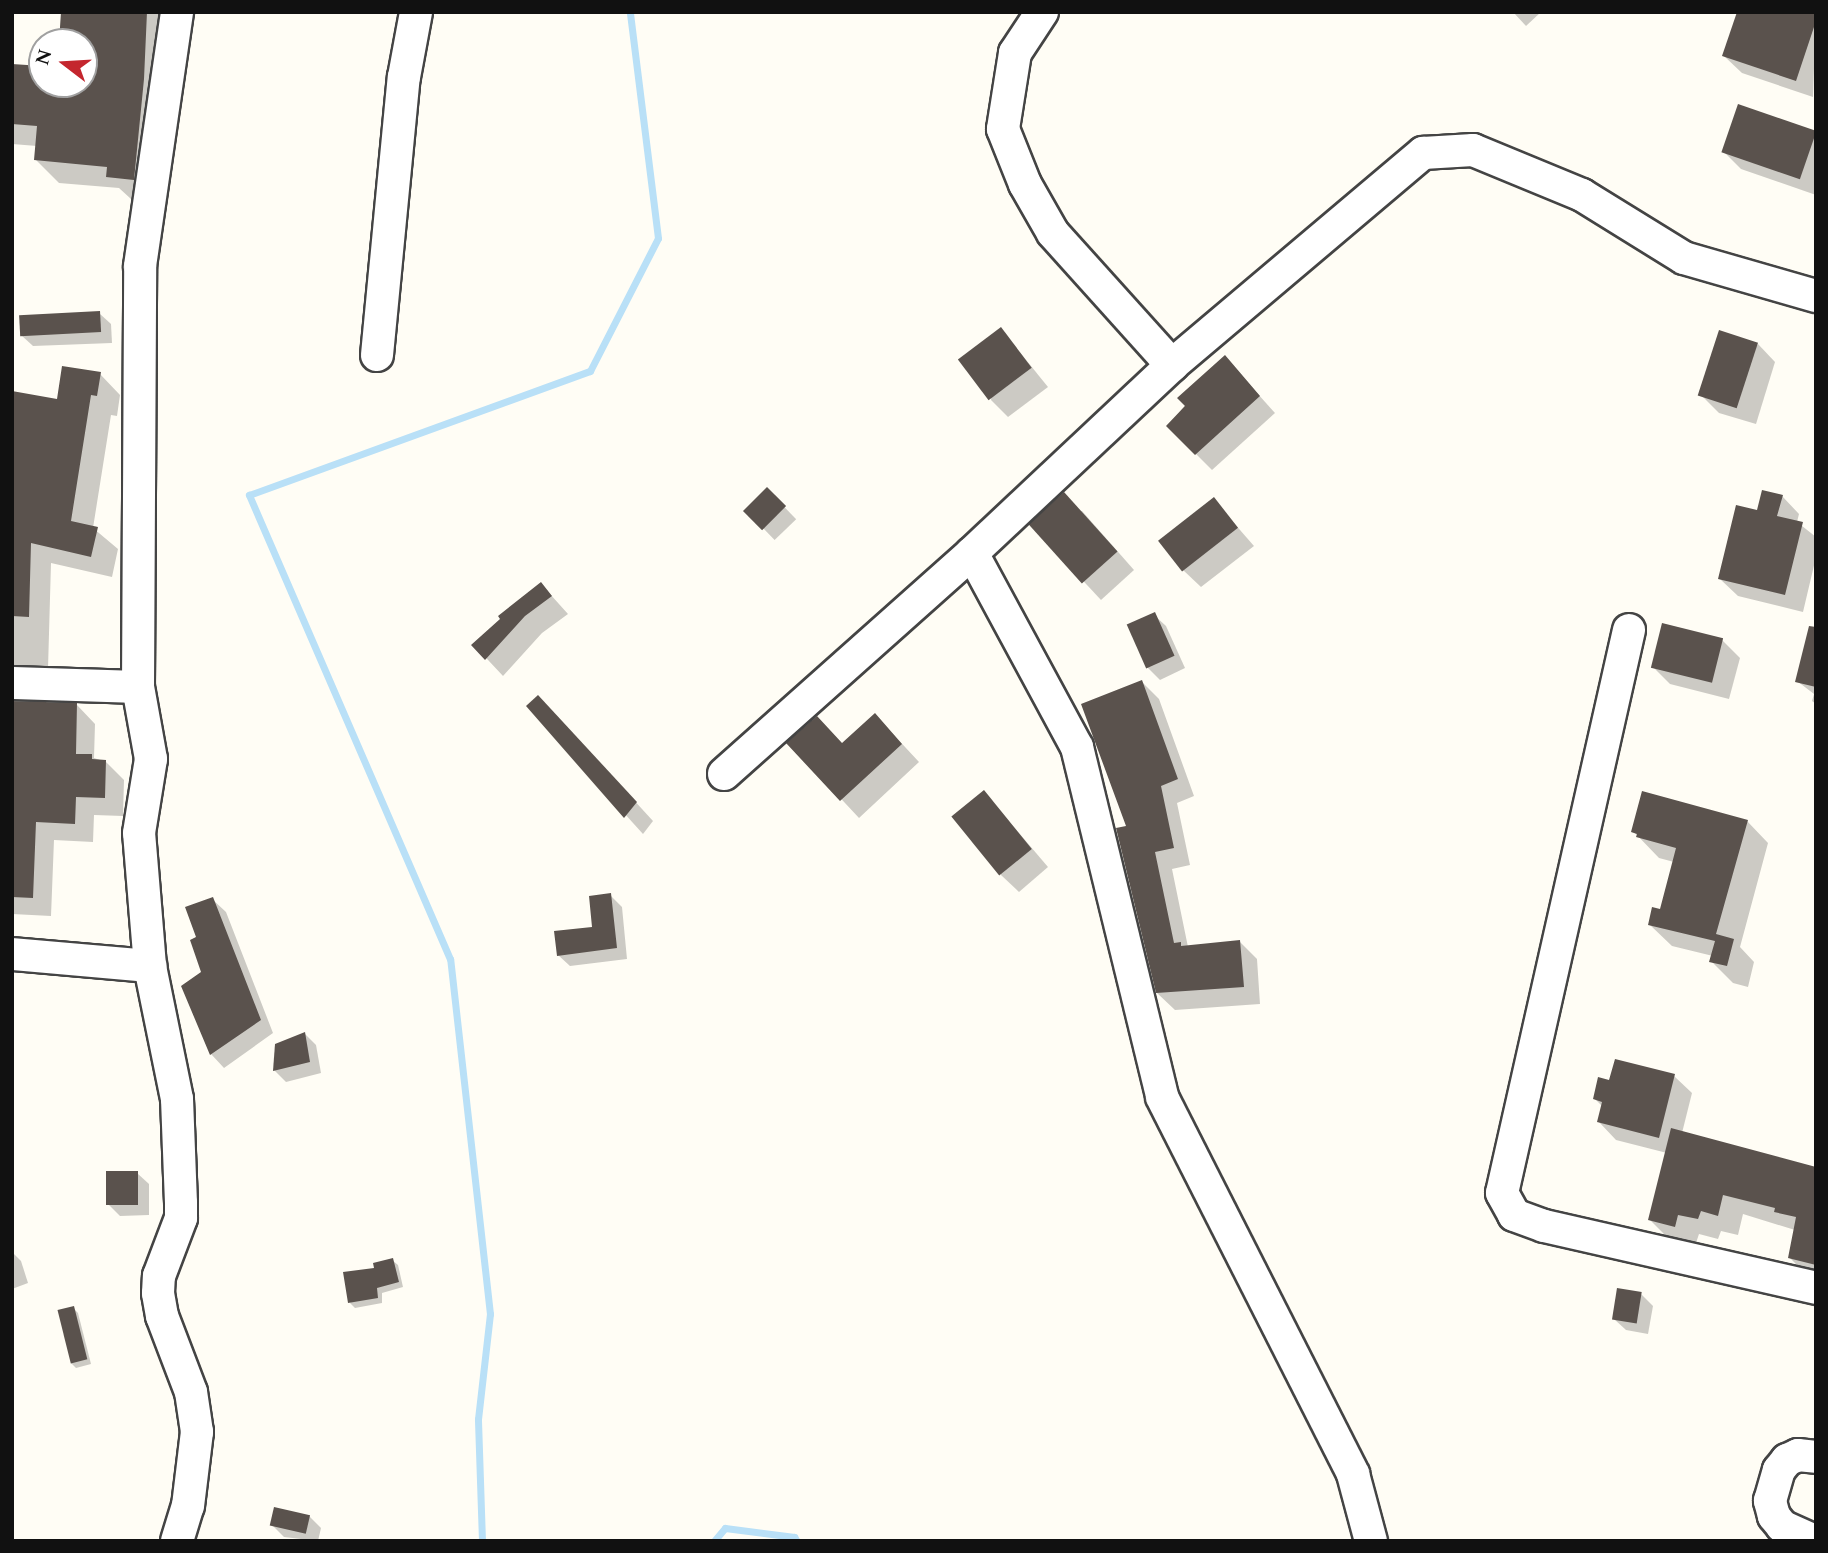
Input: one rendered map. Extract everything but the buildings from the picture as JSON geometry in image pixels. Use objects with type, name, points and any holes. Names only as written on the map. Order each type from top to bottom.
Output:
[{"type":"street","points":[[177,12],[141,266],[138,687],[151,759],[139,833],[150,966],[177,1098],[181,1203],[181,1218],[159,1276],[158,1293],[162,1316],[191,1392],[197,1432],[188,1506],[177,1541]]},
{"type":"street","points":[[377,355],[404,78],[416,12]]},
{"type":"street","points":[[1042,12],[1016,53],[1003,129],[1025,184],[1054,233],[1172,365]]},
{"type":"street","points":[[724,774],[972,553],[1172,365],[1423,153],[1473,150],[1582,195],[1684,258],[1816,296]]},
{"type":"street","points":[[972,553],[1077,747],[1162,1097],[1353,1474],[1371,1541]]},
{"type":"street","points":[[1629,631],[1502,1193],[1514,1214],[1544,1226],[1816,1288]]},
{"type":"street","points":[[12,683],[138,687]]},
{"type":"street","points":[[12,954],[150,966]]},
{"type":"street","points":[[1815,1541],[1782,1526],[1774,1516],[1770,1501],[1779,1469],[1787,1460],[1798,1455],[1816,1457]]},
{"type":"waterway","points":[[482,1541],[478,1419],[490,1314],[450,959],[249,495],[590,371],[658,238],[630,12]]},
{"type":"waterway","points":[[714,1541],[725,1528],[794,1537],[797,1541]]}]
